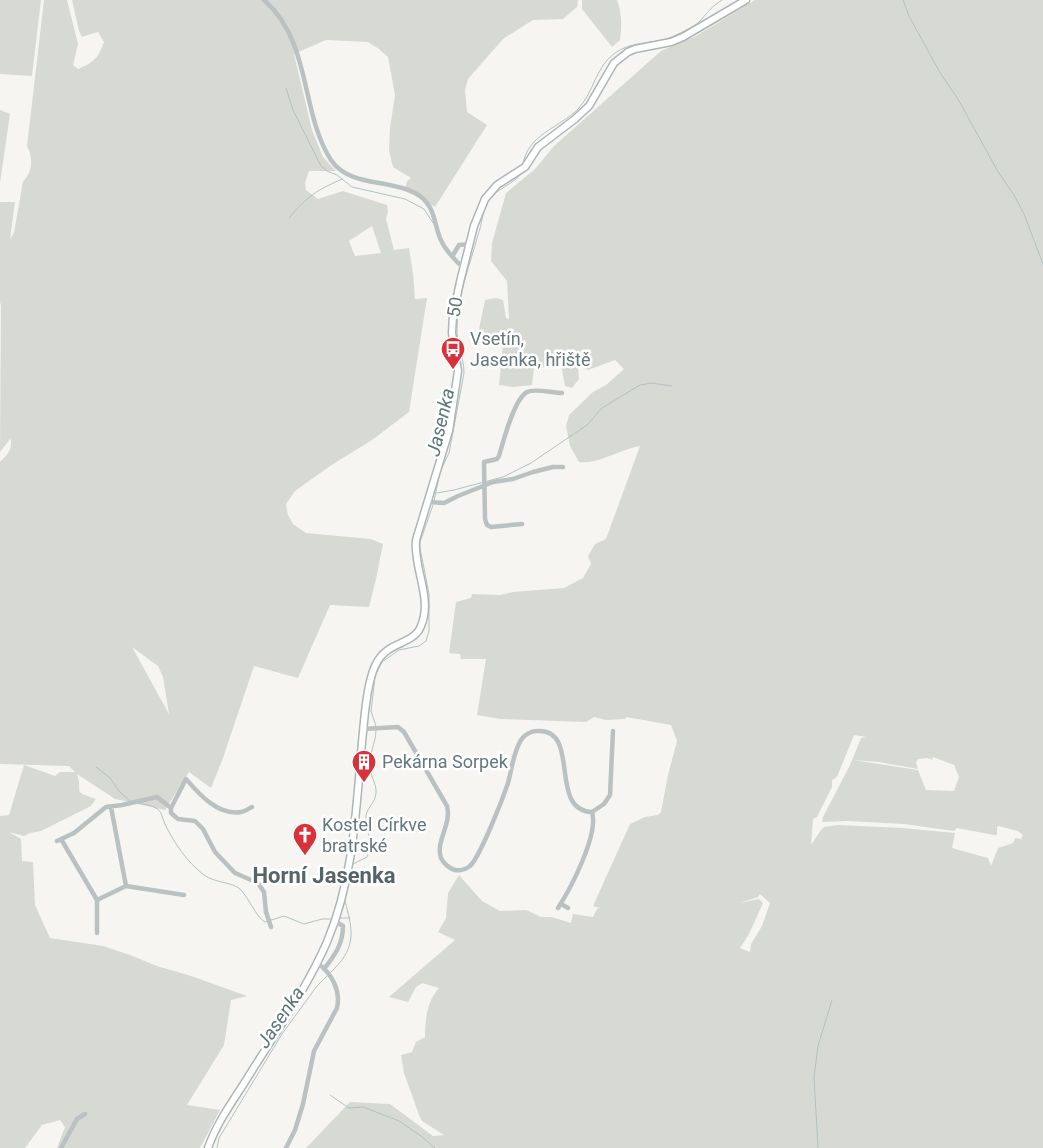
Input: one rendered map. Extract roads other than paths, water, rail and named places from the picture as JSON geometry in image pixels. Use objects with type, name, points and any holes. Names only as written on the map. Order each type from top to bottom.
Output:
[{"type":"street","points":[[264,0],[288,29],[300,60],[318,132],[333,162],[341,171],[352,176],[415,193],[431,209],[441,240],[464,268]]},
{"type":"street","name":"50","points":[[208,1148],[219,1124],[317,963],[336,919],[352,853],[368,689],[377,662],[388,650],[415,634],[422,624],[424,591],[416,545],[418,532],[432,502],[436,470],[447,441],[458,371],[452,332],[453,320],[476,221],[485,199],[497,185],[523,169],[538,147],[589,106],[614,62],[635,49],[671,42],[683,37],[746,0]]},
{"type":"street","points":[[453,255],[458,245],[470,244]]},
{"type":"street","points":[[522,524],[487,526],[485,519],[484,462],[497,459],[499,456],[507,429],[519,400],[526,393],[532,391],[562,393]]},
{"type":"street","points":[[432,502],[444,503],[484,484],[513,479],[553,467],[562,467]]},
{"type":"street","points":[[363,729],[398,727],[403,730],[415,754],[444,800],[448,812],[439,849],[442,861],[455,870],[465,869],[470,866],[479,853],[508,784],[514,756],[522,739],[535,731],[548,732],[558,742],[569,794],[573,804],[581,810],[592,812],[604,804],[610,796],[613,731]]},
{"type":"street","points":[[252,807],[241,812],[224,811],[203,798],[186,779],[171,808],[171,813],[178,819],[195,822],[203,828],[216,852],[235,874],[258,883],[264,892],[266,912],[271,927]]},
{"type":"street","points":[[97,933],[97,900],[59,840],[74,833],[106,807],[158,797],[171,808]]},
{"type":"street","points":[[111,807],[126,886]]},
{"type":"street","points":[[568,908],[559,906],[582,860],[594,829],[592,812]]},
{"type":"street","points":[[97,900],[126,886],[184,895]]},
{"type":"street","points":[[324,969],[342,942],[343,926],[336,919]]},
{"type":"street","points":[[286,1148],[295,1130],[300,1113],[314,1051],[337,1008],[338,994],[331,977],[317,963]]},
{"type":"street","points":[[62,1148],[77,1119],[85,1114]]},
{"type":"waterway","name":"Jasenka","points":[[523,164],[531,145],[545,132],[578,109],[588,95],[603,65],[615,53],[629,46],[659,41],[674,36],[697,23],[712,7],[722,0]]},
{"type":"waterway","points":[[903,0],[909,16],[939,71],[958,99],[997,170],[1014,195],[1024,214],[1043,264]]},
{"type":"waterway","points":[[286,88],[293,110],[321,166],[337,175],[352,187],[405,199],[424,209],[433,223]]},
{"type":"waterway","name":"Jasenka","points":[[434,501],[440,472],[449,453],[464,373],[457,328],[459,304],[464,281],[484,210],[488,202],[495,193],[514,181],[522,173]]},
{"type":"waterway","points":[[289,218],[312,195],[342,179]]},
{"type":"waterway","points":[[437,493],[503,477],[531,463],[587,425],[602,408],[640,385],[651,383],[672,386]]},
{"type":"waterway","name":"Jasenka","points":[[376,726],[371,711],[375,676],[382,662],[399,650],[419,646],[426,641],[429,631],[429,594],[420,542],[433,505]]},
{"type":"waterway","name":"Jasenka","points":[[351,865],[367,857],[370,847],[366,816],[376,794],[370,763],[376,730]]},
{"type":"waterway","points":[[96,767],[110,778],[119,791],[131,802]]},
{"type":"waterway","points":[[137,803],[158,809],[172,838],[192,864],[208,878],[233,885],[240,889],[265,922],[284,916],[304,924],[322,919],[333,919]]},
{"type":"waterway","name":"Jasenka","points":[[330,973],[345,956],[351,940],[350,922],[345,901]]},
{"type":"waterway","points":[[340,918],[350,918]]},
{"type":"waterway","name":"Jasenka","points":[[217,1148],[219,1138],[282,1034],[317,986],[327,976]]},
{"type":"waterway","points":[[818,1148],[814,1077],[818,1046],[832,1000]]},
{"type":"waterway","points":[[330,1095],[349,1108],[363,1107],[399,1121],[435,1148]]},
{"type":"place","name":"Vsetín, Jasenka, hřiště","points":[[453,370]]},
{"type":"place","name":"Pekárna Sorpek","points":[[364,783]]},
{"type":"place","name":"Kostel Církve bratrské","points":[[305,856]]},
{"type":"district","name":"Horní Jasenka","points":[[324,875]]}]
